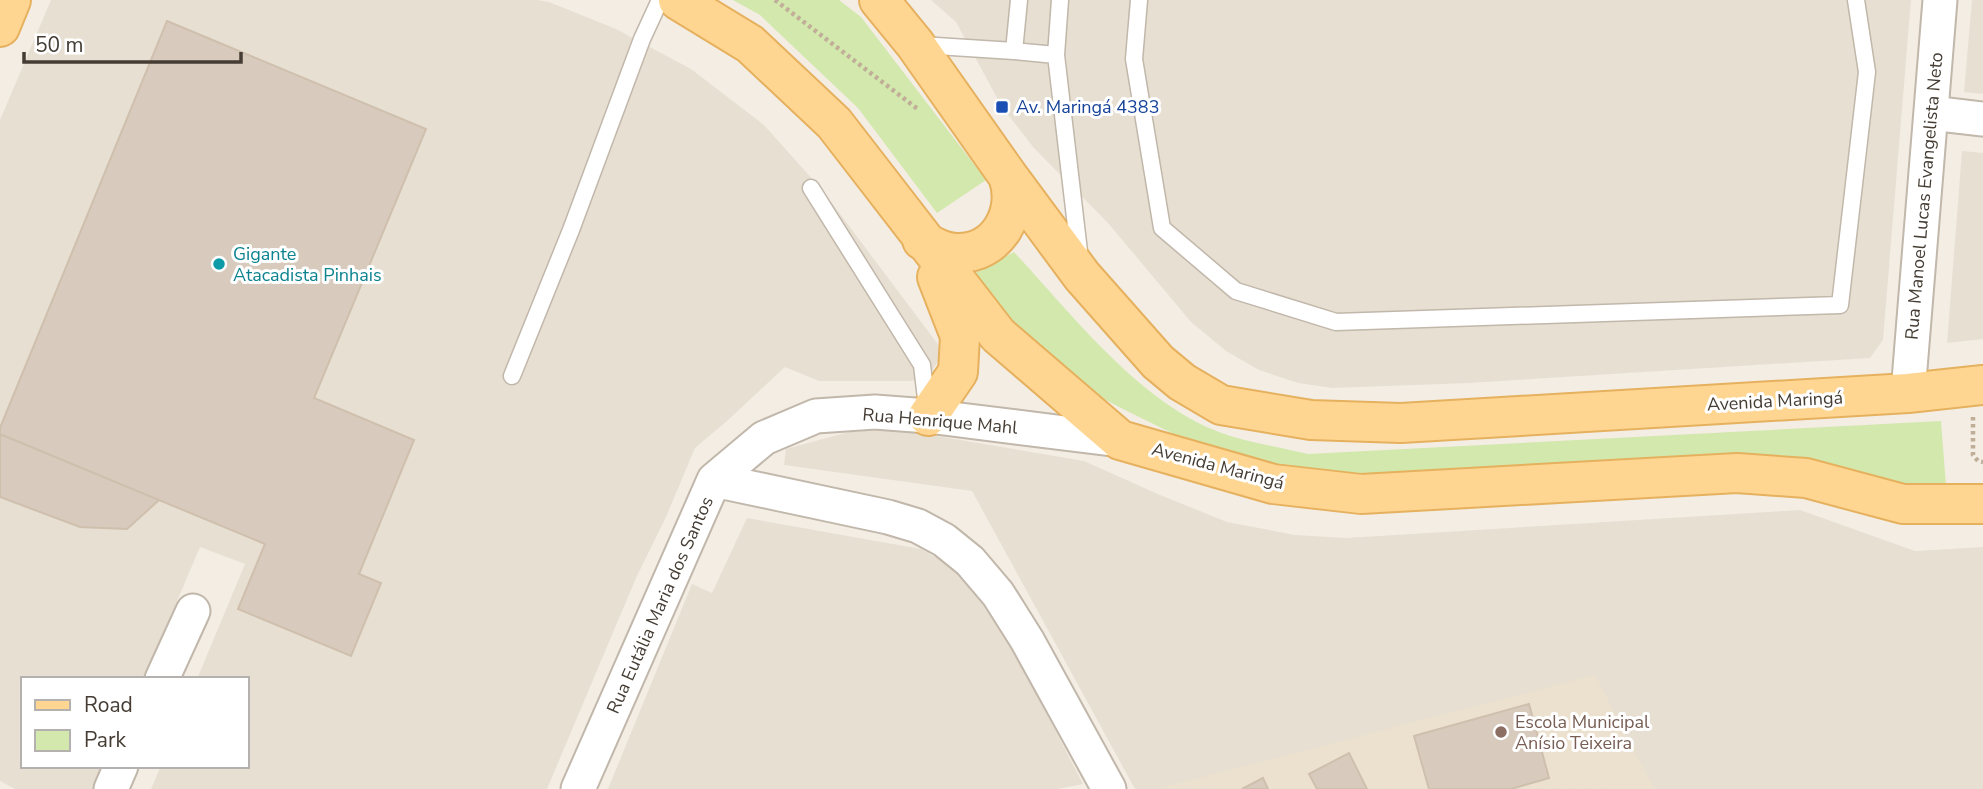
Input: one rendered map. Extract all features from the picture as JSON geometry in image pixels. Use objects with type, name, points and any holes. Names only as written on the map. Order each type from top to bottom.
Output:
[{"type":"main road","points":[[0,27],[11,0]]},
{"type":"main road","name":"Avenida Maringá","points":[[678,0],[750,44],[834,123],[998,335],[1120,440],[1273,484],[1361,494],[1737,473],[1805,478],[1903,504],[1983,504]]},
{"type":"main road","name":"Avenida Maringá","points":[[879,0],[915,44],[1082,276],[1158,362],[1182,382],[1221,405],[1311,420],[1401,423],[1908,393],[1978,399]]},
{"type":"main road","points":[[922,240],[938,250],[956,254],[974,251],[991,243],[1006,225],[1013,203],[1008,176]]},
{"type":"main road","points":[[922,240],[960,336],[958,372],[928,416]]},
{"type":"street","name":"Rua Manoel Lucas Evangelista Neto","points":[[1908,393],[1940,0]]},
{"type":"street","points":[[1931,113],[1983,119]]},
{"type":"street","name":"Rua Henrique Mahl","points":[[764,438],[816,416],[875,412],[1120,440]]},
{"type":"street","name":"Rua Eutália Maria dos Santos","points":[[578,789],[715,481],[764,438]]},
{"type":"street","points":[[715,481],[888,517],[918,526],[944,540],[970,561],[998,594],[1027,640],[1109,789]]},
{"type":"street","points":[[163,677],[193,611]]},
{"type":"street","points":[[111,789],[120,768]]},
{"type":"lane","points":[[512,376],[571,230],[642,38],[660,0]]},
{"type":"lane","points":[[1014,51],[1019,0]]},
{"type":"lane","points":[[1059,0],[1056,55],[1082,276]]},
{"type":"lane","points":[[1139,0],[1134,59],[1162,228],[1236,291],[1336,322],[1840,305],[1867,72],[1856,0]]},
{"type":"lane","points":[[915,44],[1056,55]]},
{"type":"lane","points":[[811,188],[922,365],[928,416]]},
{"type":"path","points":[[775,0],[922,113]]},
{"type":"path","points":[[1978,399],[1973,455],[1983,462]]},
{"type":"shaded area","points":[[51,0],[549,2],[616,29],[691,69],[764,125],[822,190],[937,343],[940,352],[932,371],[912,381],[819,381],[785,367],[695,448],[666,517],[636,578],[547,789],[151,789],[160,768],[248,768],[248,677],[198,677],[245,564],[200,547],[145,677],[21,677],[21,768],[107,768],[98,789],[15,789],[0,781],[0,120]]},
{"type":"shaded area","points":[[931,0],[1911,0],[1883,340],[1870,358],[1469,383],[1332,388],[1298,383],[1259,370],[1226,351],[1191,322],[1108,223],[1034,148],[1002,107],[956,22]]},
{"type":"shaded area","points":[[1972,0],[1983,0],[1983,94],[1964,92]]},
{"type":"shaded area","points":[[1962,151],[1983,153],[1983,339],[1947,343]]},
{"type":"shaded area","points":[[895,429],[1084,461],[1227,522],[1295,535],[1346,538],[1800,510],[1915,551],[1983,547],[1983,789],[1135,789],[972,491],[784,465],[786,449],[849,432]]},
{"type":"shaded area","points":[[747,518],[921,549],[952,567],[965,578],[1000,624],[1083,784],[1058,789],[608,789],[692,584],[712,593]]},
{"type":"shaded area","name":"Escola Municipal Anísio Teixeira","points":[[1595,675],[1654,789],[1161,788]]},
{"type":"green space","points":[[733,0],[839,0],[861,17],[986,180],[937,213],[858,108],[760,15]]},
{"type":"green space","points":[[1014,252],[1131,376],[1185,415],[1214,430],[1247,441],[1308,454],[1941,421],[1946,486],[1360,476],[1273,465],[1186,440],[1121,408],[1076,384],[1004,327],[968,277]]},
{"type":"building","name":"Gigante Atacadista Pinhais","points":[[167,21],[426,129],[314,398],[414,440],[359,574],[381,583],[351,656],[238,609],[265,544],[0,434],[0,428]]},
{"type":"building","points":[[2,435],[159,500],[127,529],[80,527],[0,497]]},
{"type":"building","points":[[1529,704],[1549,778],[1511,789],[1429,789],[1414,736]]},
{"type":"building","points":[[1349,753],[1367,789],[1317,789],[1309,774]]},
{"type":"building","points":[[1263,778],[1268,789],[1242,789]]},
{"type":"place","name":"Av. Maringá 4383","points":[[1002,107]]},
{"type":"place","name":"Gigante Atacadista Pinhais","points":[[219,264]]},
{"type":"place","name":"Escola Municipal Anísio Teixeira","points":[[1501,732]]}]
